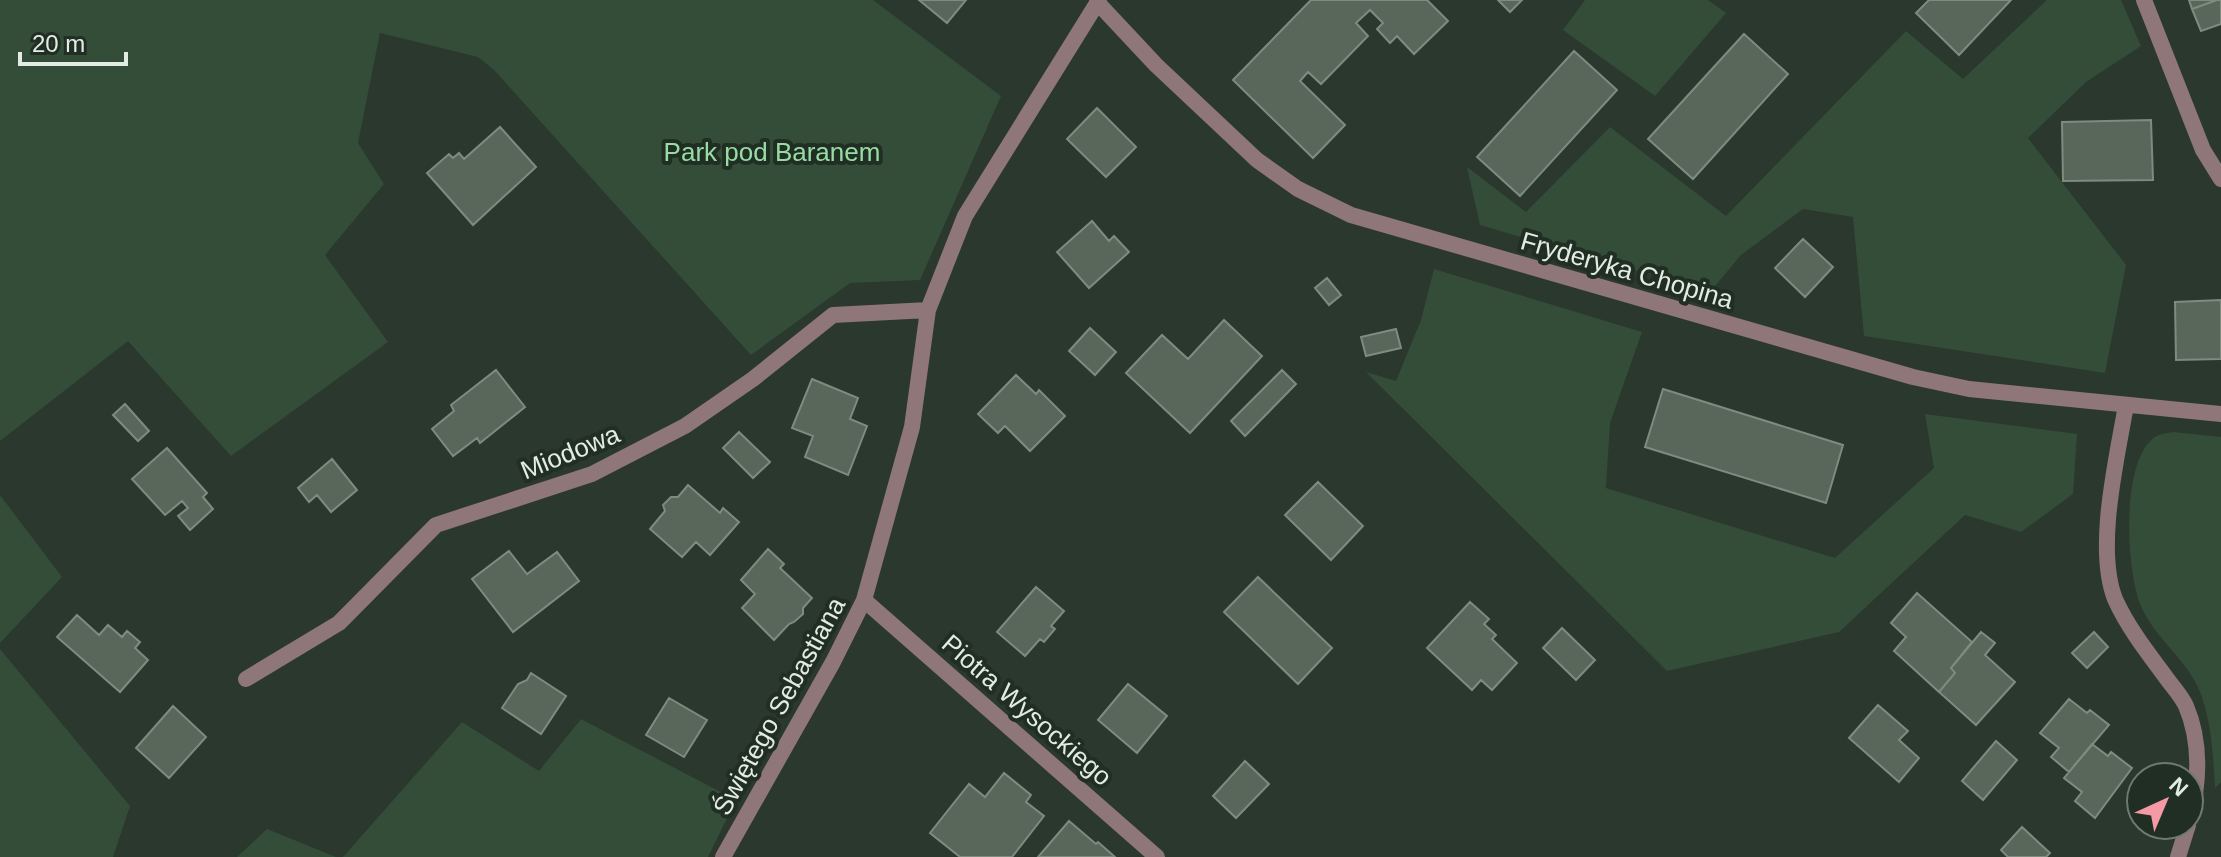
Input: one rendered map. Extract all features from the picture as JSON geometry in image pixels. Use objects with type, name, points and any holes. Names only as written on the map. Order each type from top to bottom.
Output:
[{"type":"street","points":[[2144,0],[2203,150],[2221,179]]},
{"type":"street","name":"Świętego Sebastiana","points":[[723,857],[833,662],[864,600],[912,427],[928,310],[965,216],[1098,1]]},
{"type":"street","name":"Fryderyka Chopina","points":[[1098,1],[1156,65],[1257,160],[1298,189],[1351,215],[1913,377],[1969,389],[2221,414]]},
{"type":"street","name":"Miodowa","points":[[246,679],[339,623],[436,525],[592,474],[685,426],[753,379],[833,315],[928,310]]},
{"type":"street","points":[[2126,405],[2114,477],[2107,554],[2115,597],[2140,643],[2185,704],[2196,740],[2197,761]]},
{"type":"street","name":"Piotra Wysockiego","points":[[864,600],[1157,857]]},
{"type":"green space","name":"Park pod Baranem","points":[[0,0],[873,0],[1001,96],[920,280],[850,283],[751,355],[494,70],[478,57],[380,33],[358,143],[384,184],[325,255],[388,342],[231,456],[128,341],[0,441]]},
{"type":"green space","points":[[1585,0],[1708,0],[1726,13],[1655,96],[1563,30]]},
{"type":"green space","points":[[2047,0],[2121,0],[2141,46],[2086,82],[2028,138],[2126,265],[2105,373],[1864,336],[1853,217],[1803,209],[1741,255],[1710,292],[1480,225],[1467,167],[1526,212],[1610,127],[1726,216],[1906,31],[1963,79]]},
{"type":"green space","points":[[1434,269],[1642,332],[1610,423],[1606,488],[1835,558],[1934,468],[1925,414],[2077,434],[2073,494],[2021,532],[1965,515],[1839,632],[1667,671],[1366,372],[1396,381],[1421,320]]},
{"type":"green space","points":[[2173,432],[2221,437],[2221,782],[2215,788],[2213,752],[2200,692],[2188,670],[2147,618],[2136,590],[2132,568],[2129,517],[2136,469],[2144,450],[2155,437]]},
{"type":"green space","points":[[0,495],[62,577],[0,643]]},
{"type":"green space","points":[[0,649],[130,806],[113,857],[0,857]]},
{"type":"green space","points":[[581,719],[736,800],[708,857],[343,857],[462,722],[539,771]]},
{"type":"green space","points":[[267,829],[336,857],[237,857]]},
{"type":"building","points":[[919,0],[966,0],[947,23]]},
{"type":"building","points":[[1311,0],[1427,0],[1448,21],[1414,54],[1397,36],[1390,43],[1377,29],[1383,23],[1370,10],[1356,23],[1368,36],[1321,84],[1308,72],[1300,81],[1345,125],[1313,158],[1233,80]]},
{"type":"building","points":[[1498,0],[1522,0],[1510,12]]},
{"type":"building","points":[[1929,0],[2011,0],[1959,55],[1916,13]]},
{"type":"building","points":[[2189,0],[2217,0],[2192,9]]},
{"type":"building","points":[[2221,0],[2221,24],[2201,31],[2192,9]]},
{"type":"building","points":[[1744,34],[1788,74],[1693,179],[1648,139]]},
{"type":"building","points":[[1574,51],[1617,90],[1520,196],[1477,157]]},
{"type":"building","points":[[1097,108],[1136,147],[1106,177],[1067,139]]},
{"type":"building","points":[[2151,120],[2153,180],[2063,181],[2062,122]]},
{"type":"building","points":[[500,127],[536,167],[473,225],[427,173],[449,154],[453,158],[459,153],[464,159]]},
{"type":"building","points":[[1092,221],[1109,241],[1114,236],[1129,252],[1089,288],[1057,252]]},
{"type":"building","points":[[1803,239],[1833,267],[1805,297],[1775,268]]},
{"type":"building","points":[[1327,278],[1341,295],[1329,305],[1315,288]]},
{"type":"building","points":[[2221,300],[2221,359],[2176,360],[2175,302]]},
{"type":"building","points":[[1224,320],[1262,356],[1190,433],[1126,373],[1162,335],[1188,359]]},
{"type":"building","points":[[1090,328],[1116,352],[1095,375],[1069,351]]},
{"type":"building","points":[[1396,329],[1401,348],[1366,356],[1361,337]]},
{"type":"building","points":[[496,370],[525,407],[480,443],[477,438],[453,456],[432,429],[454,411],[451,405]]},
{"type":"building","points":[[1282,370],[1296,384],[1245,436],[1231,421]]},
{"type":"building","points":[[1016,375],[1036,394],[1039,390],[1065,416],[1030,451],[1005,426],[998,433],[978,414]]},
{"type":"building","points":[[812,379],[858,398],[850,419],[867,426],[848,475],[805,457],[813,436],[792,428]]},
{"type":"building","points":[[1663,389],[1843,445],[1826,503],[1645,447]]},
{"type":"building","points":[[125,404],[149,431],[138,441],[113,415]]},
{"type":"building","points":[[739,432],[770,462],[753,478],[723,448]]},
{"type":"building","points":[[167,448],[207,493],[203,497],[213,509],[190,530],[178,516],[188,508],[182,501],[165,515],[132,479]]},
{"type":"building","points":[[332,459],[357,490],[331,512],[317,495],[309,502],[298,488]]},
{"type":"building","points":[[1318,482],[1363,526],[1331,560],[1285,515]]},
{"type":"building","points":[[688,485],[720,513],[723,508],[739,522],[710,555],[696,542],[682,557],[650,529],[665,511],[663,505],[671,497],[678,497]]},
{"type":"building","points":[[768,549],[784,564],[780,568],[812,598],[803,608],[803,614],[774,640],[742,608],[755,594],[741,580]]},
{"type":"building","points":[[509,551],[527,574],[557,552],[579,581],[513,632],[472,579]]},
{"type":"building","points":[[1258,577],[1332,648],[1298,684],[1224,612]]},
{"type":"building","points":[[1036,587],[1064,611],[1051,626],[1055,629],[1044,642],[1040,639],[1025,656],[997,632]]},
{"type":"building","points":[[1917,593],[1972,642],[1951,668],[1955,673],[1939,692],[1894,651],[1906,637],[1891,623]]},
{"type":"building","points":[[1470,602],[1489,619],[1484,624],[1496,635],[1492,639],[1517,663],[1492,690],[1481,680],[1472,690],[1427,648]]},
{"type":"building","points":[[77,615],[99,635],[108,625],[122,637],[127,631],[140,642],[135,648],[148,660],[120,692],[57,637]]},
{"type":"building","points":[[1562,628],[1595,660],[1576,680],[1543,648]]},
{"type":"building","points":[[1981,632],[1995,643],[1985,655],[2015,682],[1976,725],[1939,692],[1955,673],[1951,668]]},
{"type":"building","points":[[2094,632],[2108,647],[2087,668],[2072,653]]},
{"type":"building","points":[[531,673],[566,696],[541,734],[502,708],[518,684],[527,680]]},
{"type":"building","points":[[1128,684],[1167,716],[1137,753],[1098,720]]},
{"type":"building","points":[[669,698],[707,720],[684,757],[646,735]]},
{"type":"building","points":[[2069,699],[2109,725],[2069,772],[2051,757],[2059,748],[2040,733]]},
{"type":"building","points":[[1878,705],[1908,731],[1899,740],[1919,758],[1899,782],[1849,738]]},
{"type":"building","points":[[173,706],[206,737],[169,778],[136,748]]},
{"type":"building","points":[[1996,741],[2017,760],[1983,800],[1962,781]]},
{"type":"building","points":[[2092,744],[2108,756],[2111,752],[2125,763],[2125,777],[2095,818],[2075,801],[2082,792],[2064,778]]},
{"type":"building","points":[[1245,761],[1269,784],[1236,818],[1213,796]]},
{"type":"building","points":[[1004,773],[1031,795],[1026,802],[1044,816],[1012,857],[960,857],[930,833],[969,784],[985,797]]},
{"type":"building","points":[[1069,821],[1096,844],[1098,842],[1115,857],[1038,857]]},
{"type":"building","points":[[2022,827],[2050,853],[2046,857],[2008,857],[2001,850]]}]
